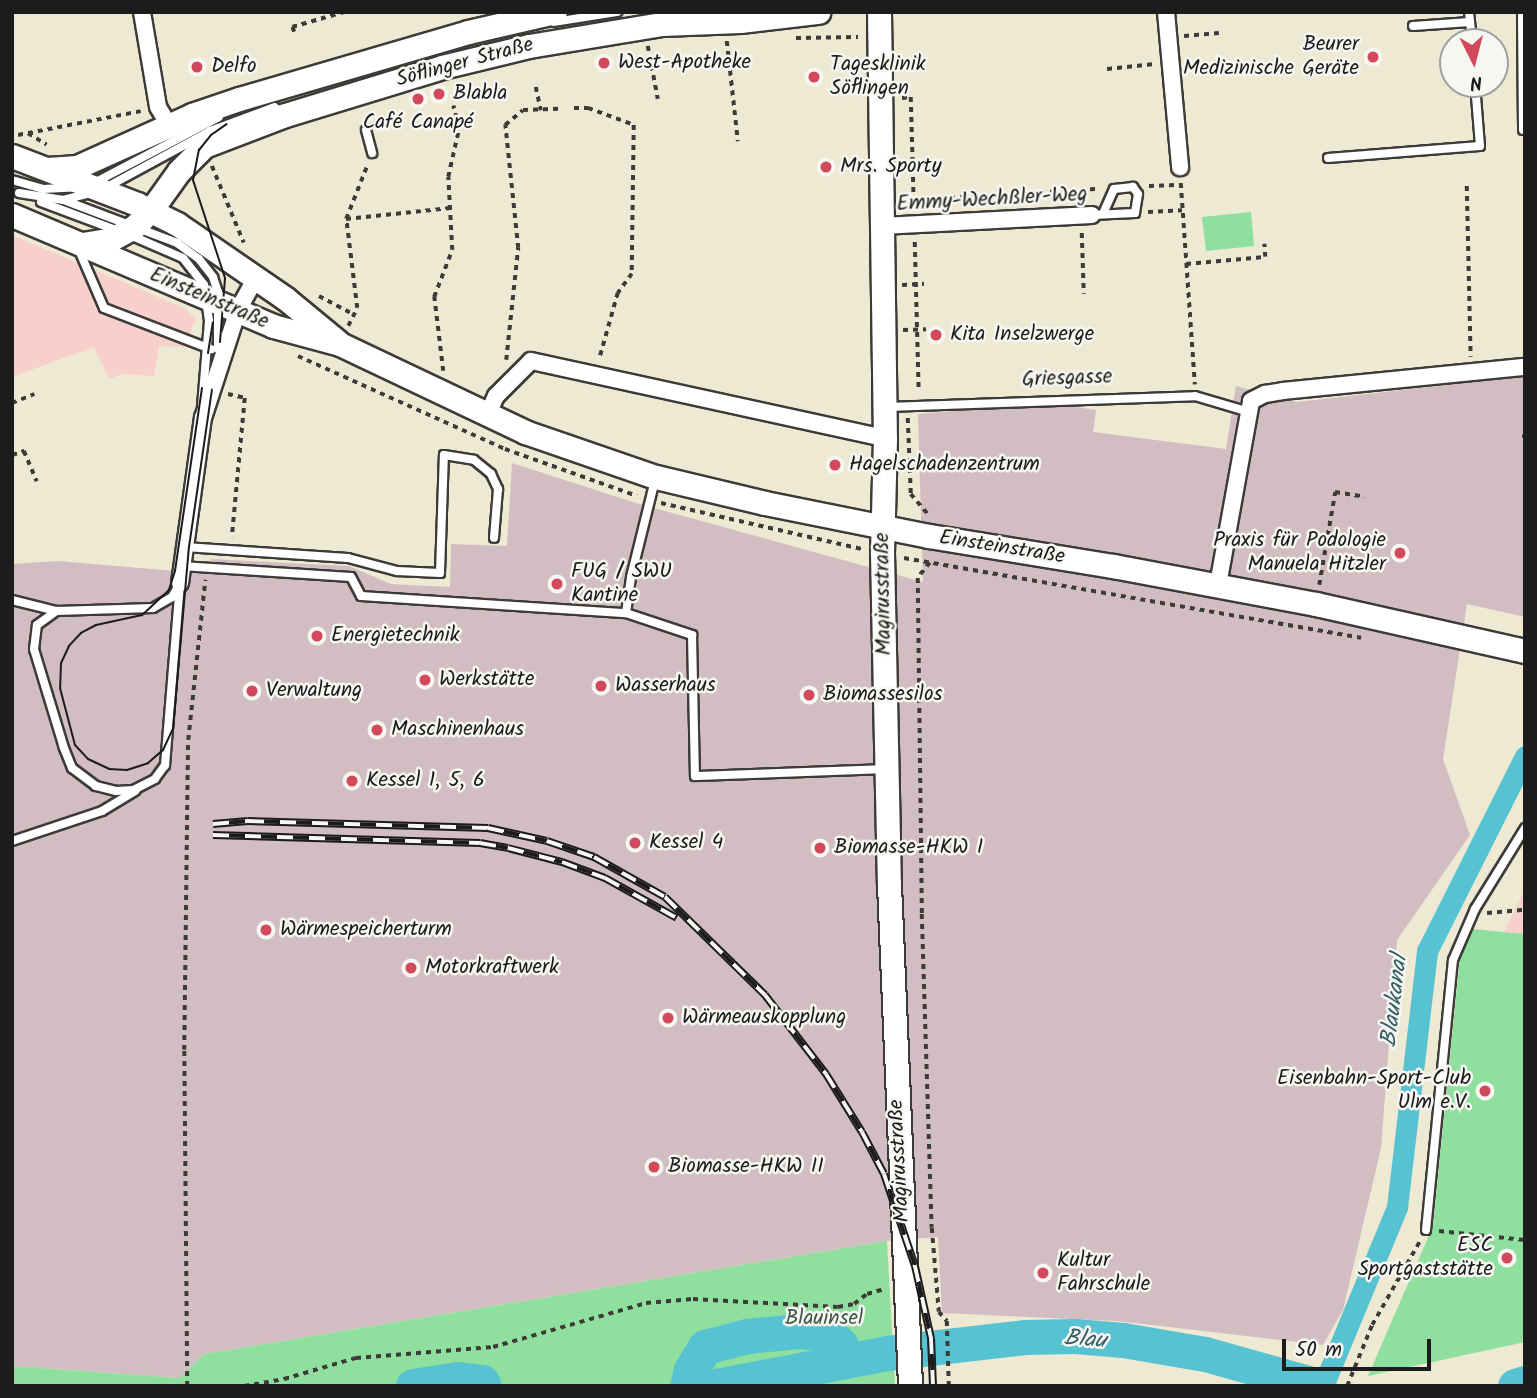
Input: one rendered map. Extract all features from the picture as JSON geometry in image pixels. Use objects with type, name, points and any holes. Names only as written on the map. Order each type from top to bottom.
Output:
[{"type":"street","points":[[142,12],[172,129],[179,171]]},
{"type":"street","name":"Söflinger Straße","points":[[129,230],[151,210],[179,171],[243,128],[356,97],[500,52],[645,27],[818,12]]},
{"type":"street","points":[[1166,12],[1180,167]]},
{"type":"street","name":"Söflinger Straße","points":[[47,169],[76,167],[239,99],[468,32],[551,22]]},
{"type":"street","name":"Magirusstraße","points":[[879,24],[885,438],[883,527],[886,769],[911,1386]]},
{"type":"street","name":"Einsteinstraße","points":[[12,156],[151,210],[252,267],[340,344]]},
{"type":"street","name":"Einsteinstraße","points":[[14,200],[79,243],[273,326],[340,344],[487,416],[583,454],[656,477],[929,536],[1316,604],[1525,651]]},
{"type":"street","name":"Emmy-Wechßler-Weg","points":[[882,226],[1092,215]]},
{"type":"street","points":[[79,243],[99,243],[129,230]]},
{"type":"street","points":[[180,583],[203,418],[212,390],[222,304],[252,267]]},
{"type":"street","points":[[487,416],[496,396],[531,361],[885,438]]},
{"type":"street","points":[[1218,585],[1251,401],[1265,394],[1525,367]]},
{"type":"lane","points":[[14,200],[63,200],[94,188],[172,129],[455,45],[528,27],[617,12]]},
{"type":"lane","points":[[551,22],[687,12]]},
{"type":"lane","points":[[1522,12],[1522,130]]},
{"type":"lane","points":[[1413,26],[1470,17]]},
{"type":"lane","points":[[309,97],[469,50],[536,34]]},
{"type":"lane","points":[[1328,158],[1480,146],[1476,98]]},
{"type":"lane","points":[[28,186],[58,190],[94,188],[172,129],[227,124],[289,103]]},
{"type":"lane","points":[[209,149],[227,124]]},
{"type":"lane","points":[[366,130],[372,153]]},
{"type":"lane","points":[[12,180],[129,230],[183,258],[222,304]]},
{"type":"lane","points":[[1133,187],[1138,194],[1135,213]]},
{"type":"lane","name":"Emmy-Wechßler-Weg","points":[[1092,215],[1114,188],[1133,187]]},
{"type":"lane","points":[[14,200],[177,243],[199,259],[213,277],[222,304],[216,351],[202,388],[203,418]]},
{"type":"lane","name":"Emmy-Wechßler-Weg","points":[[1092,215],[1135,213]]},
{"type":"lane","points":[[79,243],[104,307],[216,351]]},
{"type":"lane","name":"Griesgasse","points":[[884,407],[1195,396],[1249,412]]},
{"type":"lane","points":[[183,547],[348,558],[397,571],[440,573],[444,455],[474,460],[491,474],[496,482],[494,538]]},
{"type":"lane","points":[[626,614],[631,577],[656,477]]},
{"type":"lane","points":[[181,566],[351,577],[361,596],[626,614],[692,635],[695,776],[886,769]]},
{"type":"lane","points":[[12,600],[56,611],[153,608],[172,597],[180,583]]},
{"type":"lane","points":[[12,842],[102,811],[158,776],[166,758],[171,658],[180,583]]},
{"type":"lane","points":[[56,611],[37,625],[34,649],[68,759],[78,774],[96,786],[116,792],[141,787]]},
{"type":"lane","points":[[1426,1230],[1453,960],[1475,909],[1525,828]]},
{"type":"path","points":[[294,32],[292,27],[344,12]]},
{"type":"path","points":[[724,22],[738,141]]},
{"type":"path","points":[[789,38],[879,24]]},
{"type":"path","points":[[645,27],[658,99]]},
{"type":"path","points":[[1168,37],[1219,33]]},
{"type":"path","points":[[727,45],[740,44]]},
{"type":"path","points":[[1107,69],[1171,63]]},
{"type":"path","points":[[536,87],[541,110]]},
{"type":"path","points":[[434,391],[445,367],[434,297],[452,250],[448,177],[458,128],[453,106]]},
{"type":"path","points":[[574,108],[588,108],[634,125],[632,274],[618,293],[594,374]]},
{"type":"path","points":[[506,363],[518,248],[505,125],[523,110],[559,109]]},
{"type":"path","points":[[12,136],[172,129]]},
{"type":"path","points":[[209,149],[252,267]]},
{"type":"path","points":[[340,344],[357,308],[346,219],[372,153]]},
{"type":"path","points":[[1180,167],[1195,396]]},
{"type":"path","points":[[1133,187],[1181,185]]},
{"type":"path","points":[[1467,186],[1472,373]]},
{"type":"path","points":[[898,201],[1114,188]]},
{"type":"path","points":[[1080,190],[1092,215],[1084,293]]},
{"type":"path","points":[[346,219],[450,208]]},
{"type":"path","points":[[1135,213],[1183,210]]},
{"type":"path","points":[[1186,264],[1265,257],[1264,244]]},
{"type":"path","points":[[901,285],[924,284]]},
{"type":"path","points":[[317,296],[354,315]]},
{"type":"path","points":[[903,330],[926,329]]},
{"type":"path","points":[[212,390],[245,398],[230,549]]},
{"type":"path","points":[[12,402],[34,394]]},
{"type":"path","points":[[910,427],[911,494],[928,511],[930,563],[923,567],[918,578],[922,914],[932,1228],[939,1312],[947,1321],[949,1386]]},
{"type":"path","points":[[12,455],[24,451],[37,481]]},
{"type":"path","points":[[1316,604],[1335,492],[1365,497]]},
{"type":"path","points":[[187,1386],[184,1050],[188,740],[206,568]]},
{"type":"path","points":[[1493,914],[1525,910]]},
{"type":"path","points":[[1347,1386],[1372,1325],[1426,1230],[1525,1240]]},
{"type":"path","points":[[244,1386],[284,1379],[356,1358],[493,1347],[646,1303],[706,1299],[838,1307],[854,1304],[876,1290],[905,1287]]},
{"type":"shaded area","points":[[12,235],[184,308],[196,319],[184,347],[159,346],[154,376],[122,374],[109,379],[94,347],[12,377]]},
{"type":"shaded area","points":[[1525,376],[1525,617],[1467,604],[1443,759],[1470,835],[1397,940],[1381,1148],[1343,1310],[1323,1345],[1117,1321],[942,1313],[938,1237],[887,1241],[204,1354],[180,1378],[12,1366],[12,564],[59,561],[209,574],[211,559],[349,566],[391,584],[450,587],[451,544],[507,546],[512,463],[636,503],[923,582],[918,414],[1048,403],[1096,410],[1093,432],[1226,449],[1236,386],[1297,402]]},
{"type":"shaded area","points":[[1525,890],[1525,934],[1504,932]]},
{"type":"green space","points":[[1251,212],[1254,246],[1206,251],[1202,217]]},
{"type":"green space","name":"Eisenbahn-Sport-Club Ulm e.V.","points":[[1472,929],[1525,934],[1525,1342],[1368,1376],[1433,1226],[1460,957]]},
{"type":"green space","name":"Blauinsel","points":[[887,1241],[895,1386],[12,1386],[12,1366],[180,1378],[204,1354]]},
{"type":"waterway","name":"Blaukanal","points":[[1323,1386],[1397,1207],[1427,951],[1525,756]]},
{"type":"waterway","name":"Blau","points":[[687,1386],[691,1370],[705,1347],[747,1336],[799,1331],[828,1334],[840,1344],[847,1361]]},
{"type":"waterway","name":"Blau","points":[[716,1386],[887,1353],[1025,1337],[1075,1336],[1123,1340],[1205,1354],[1319,1386]]},
{"type":"waterway","name":"Blau","points":[[413,1386],[457,1379],[482,1382],[484,1386]]},
{"type":"waterway","name":"Blau","points":[[1515,1386],[1525,1383]]},
{"type":"tram line","points":[[220,342],[225,278],[193,180],[199,150],[211,135],[227,124]]},
{"type":"tram line","points":[[208,353],[213,322]]},
{"type":"tram line","points":[[202,388],[175,571],[169,590],[142,615],[96,625],[81,633],[69,646],[61,663],[60,688],[75,745],[88,759],[109,769],[127,770],[148,763],[163,750],[173,729],[189,547],[212,390]]},
{"type":"railway","points":[[213,824],[248,821],[488,828],[547,841],[594,857],[665,897],[765,995],[826,1074],[862,1132],[884,1174],[915,1266],[931,1338],[933,1386]]},
{"type":"railway","points":[[213,835],[480,843],[508,848],[562,862],[605,878],[677,918]]},
{"type":"place","name":"Beurer Medizinische Geräte","points":[[1373,57]]},
{"type":"place","name":"West-Apotheke","points":[[604,63]]},
{"type":"place","name":"Delfo","points":[[197,67]]},
{"type":"place","name":"Tagesklinik Söflingen","points":[[814,77]]},
{"type":"place","name":"Blabla","points":[[439,94]]},
{"type":"place","name":"Café Canapé","points":[[418,99]]},
{"type":"place","name":"Mrs. Sporty","points":[[826,167]]},
{"type":"place","name":"Kita Inselzwerge","points":[[936,335]]},
{"type":"place","name":"Hagelschadenzentrum","points":[[835,465]]},
{"type":"place","name":"Praxis für Podologie Manuela Hitzler","points":[[1400,553]]},
{"type":"place","name":"FUG / SWU Kantine","points":[[557,584]]},
{"type":"place","name":"Energietechnik","points":[[317,636]]},
{"type":"place","name":"Werkstätte","points":[[425,680]]},
{"type":"place","name":"Wasserhaus","points":[[601,686]]},
{"type":"place","name":"Verwaltung","points":[[252,691]]},
{"type":"place","name":"Biomassesilos","points":[[809,695]]},
{"type":"place","name":"Maschinenhaus","points":[[377,730]]},
{"type":"place","name":"Kessel 1, 5, 6","points":[[352,781]]},
{"type":"place","name":"Kessel 4","points":[[635,843]]},
{"type":"place","name":"Biomasse-HKW I","points":[[820,848]]},
{"type":"place","name":"Wärmespeicherturm","points":[[266,930]]},
{"type":"place","name":"Motorkraftwerk","points":[[411,968]]},
{"type":"place","name":"Wärmeauskopplung","points":[[668,1018]]},
{"type":"place","name":"Eisenbahn-Sport-Club Ulm e.V.","points":[[1485,1091]]},
{"type":"place","name":"Biomasse-HKW II","points":[[654,1167]]},
{"type":"place","name":"ESC Sportgaststätte","points":[[1507,1258]]},
{"type":"place","name":"Kultur Fahrschule","points":[[1043,1273]]}]
